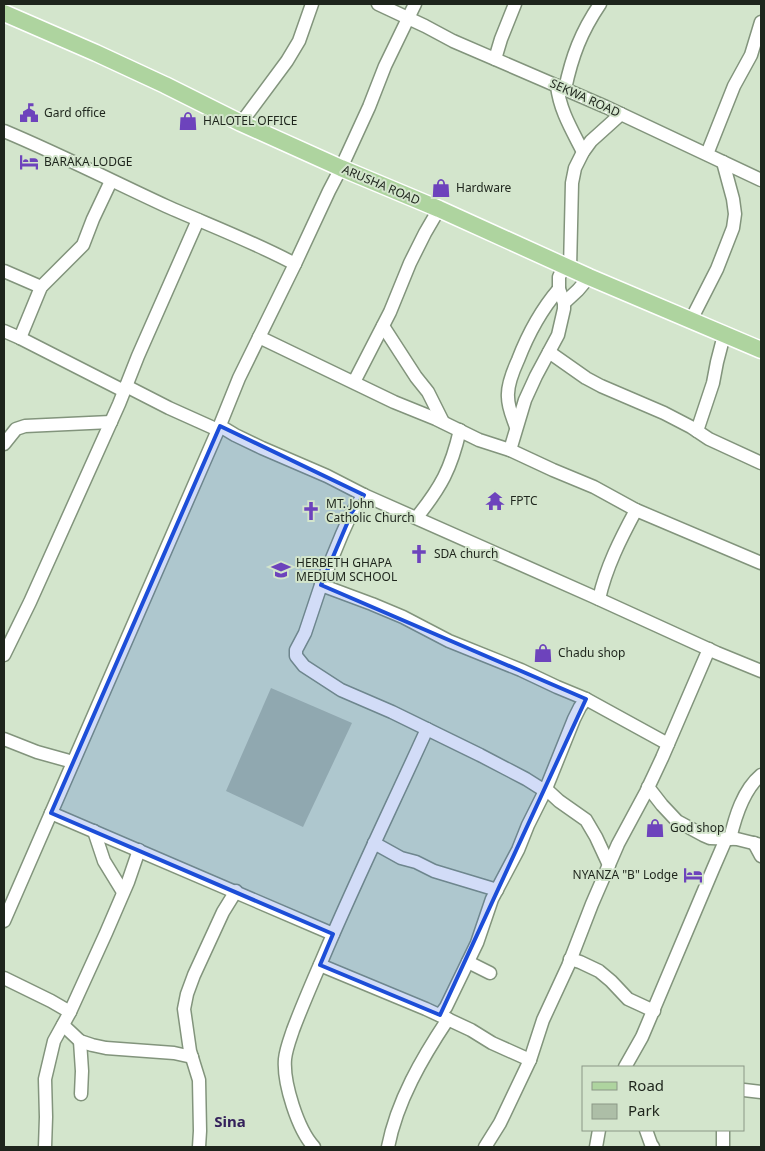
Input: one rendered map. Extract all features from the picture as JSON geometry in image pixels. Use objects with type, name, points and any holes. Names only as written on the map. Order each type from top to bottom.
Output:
[{"type":"main road","name":"ARUSHA ROAD","points":[[4,13],[96,53],[241,123],[341,168],[761,350]]},
{"type":"street","points":[[241,123],[288,61],[299,41],[312,4]]},
{"type":"street","name":"SEKWA ROAD","points":[[378,4],[453,41],[621,114],[761,180]]},
{"type":"street","points":[[4,921],[219,428],[239,378],[341,168],[369,107],[384,66],[415,4]]},
{"type":"street","points":[[495,59],[515,4]]},
{"type":"street","points":[[583,152],[567,122],[558,99],[575,49],[600,4]]},
{"type":"street","points":[[707,154],[734,86],[751,55],[761,22]]},
{"type":"street","points":[[510,450],[529,392],[558,334],[562,320],[564,303],[559,288],[559,277],[567,267],[572,183],[575,168],[591,141],[621,114]]},
{"type":"street","points":[[4,131],[295,264]]},
{"type":"street","points":[[691,320],[717,269],[733,228],[735,214],[733,200],[723,162]]},
{"type":"street","points":[[20,338],[41,287],[82,245],[112,181]]},
{"type":"street","points":[[354,382],[383,326],[425,232],[439,209]]},
{"type":"street","points":[[4,655],[112,422],[138,356],[198,220]]},
{"type":"street","points":[[4,272],[41,287]]},
{"type":"street","points":[[564,303],[589,277]]},
{"type":"street","points":[[516,427],[510,410],[509,386],[526,340],[538,317],[559,288]]},
{"type":"street","points":[[383,326],[428,392],[443,422]]},
{"type":"street","points":[[4,331],[125,389],[236,435],[364,495],[709,650],[761,671]]},
{"type":"street","points":[[697,431],[713,383],[724,335]]},
{"type":"street","points":[[259,337],[394,402],[443,422],[479,440],[510,450],[594,487],[636,510],[761,563]]},
{"type":"street","points":[[549,352],[586,378],[601,386],[664,413],[709,439],[761,463]]},
{"type":"street","points":[[4,444],[16,430],[25,426],[112,422]]},
{"type":"street","points":[[417,518],[434,496],[450,467],[460,430]]},
{"type":"street","points":[[364,495],[352,512],[321,585],[305,633],[296,650],[296,656],[299,661],[341,690],[427,729],[546,790],[586,820],[596,837],[608,865]]},
{"type":"street","points":[[599,599],[615,551],[636,510]]},
{"type":"street","points":[[321,585],[403,617],[449,641],[586,699],[668,744]]},
{"type":"street","points":[[485,1147],[500,1123],[530,1060],[543,1020],[608,865],[648,787],[709,650]]},
{"type":"street","points":[[388,1147],[397,1112],[444,1017],[446,1007],[477,943],[492,899],[518,850],[528,825],[546,790],[574,719],[586,699]]},
{"type":"street","points":[[310,1145],[285,1080],[285,1059],[289,1042],[302,1006],[333,934],[427,729]]},
{"type":"street","points":[[4,739],[36,752],[73,762]]},
{"type":"street","points":[[626,1066],[654,1011],[713,868],[728,839],[738,811],[746,795],[761,775]]},
{"type":"street","points":[[648,787],[677,821],[710,838],[758,844],[761,856]]},
{"type":"street","points":[[51,813],[333,934]]},
{"type":"street","points":[[94,831],[104,861],[123,892]]},
{"type":"street","points":[[374,843],[401,858],[416,862],[428,869],[497,890]]},
{"type":"street","points":[[46,1147],[45,1078],[54,1041],[70,1012],[123,892],[139,850]]},
{"type":"street","points":[[199,1147],[199,1080],[192,1057],[184,1010],[187,994],[212,936],[223,912],[236,891]]},
{"type":"street","points":[[570,959],[599,971],[628,999],[654,1011]]},
{"type":"street","points":[[468,962],[490,973]]},
{"type":"street","points":[[320,964],[444,1017],[492,1043],[530,1060]]},
{"type":"street","points":[[4,978],[51,1000],[70,1012]]},
{"type":"street","points":[[63,1025],[80,1041],[92,1046],[174,1053],[192,1057]]},
{"type":"street","points":[[80,1041],[81,1094]]},
{"type":"street","points":[[745,1090],[761,1092]]},
{"type":"street","points":[[596,1147],[599,1131]]},
{"type":"street","points":[[646,1131],[654,1147]]},
{"type":"street","points":[[722,1131],[723,1147]]},
{"type":"highlighted area","points":[[220,426],[364,495],[352,512],[321,585],[586,699],[440,1015],[320,965],[333,934],[51,813]]},
{"type":"green space","points":[[271,688],[352,723],[303,827],[226,791]]},
{"type":"place","name":"Gard office","points":[[29,113]]},
{"type":"place","name":"HALOTEL OFFICE","points":[[188,121]]},
{"type":"place","name":"BARAKA LODGE","points":[[29,162]]},
{"type":"place","name":"Hardware","points":[[441,188]]},
{"type":"place","name":"FPTC","points":[[495,501]]},
{"type":"place","name":"MT. John Catholic Church","points":[[311,511]]},
{"type":"place","name":"SDA church","points":[[419,554]]},
{"type":"place","name":"HERBETH GHAPA MEDIUM SCHOOL","points":[[281,570]]},
{"type":"place","name":"Chadu shop","points":[[543,653]]},
{"type":"place","name":"God shop","points":[[655,828]]},
{"type":"place","name":"NYANZA \"B\" Lodge","points":[[693,875]]},
{"type":"district","name":"Sina","points":[[230,1122]]}]
